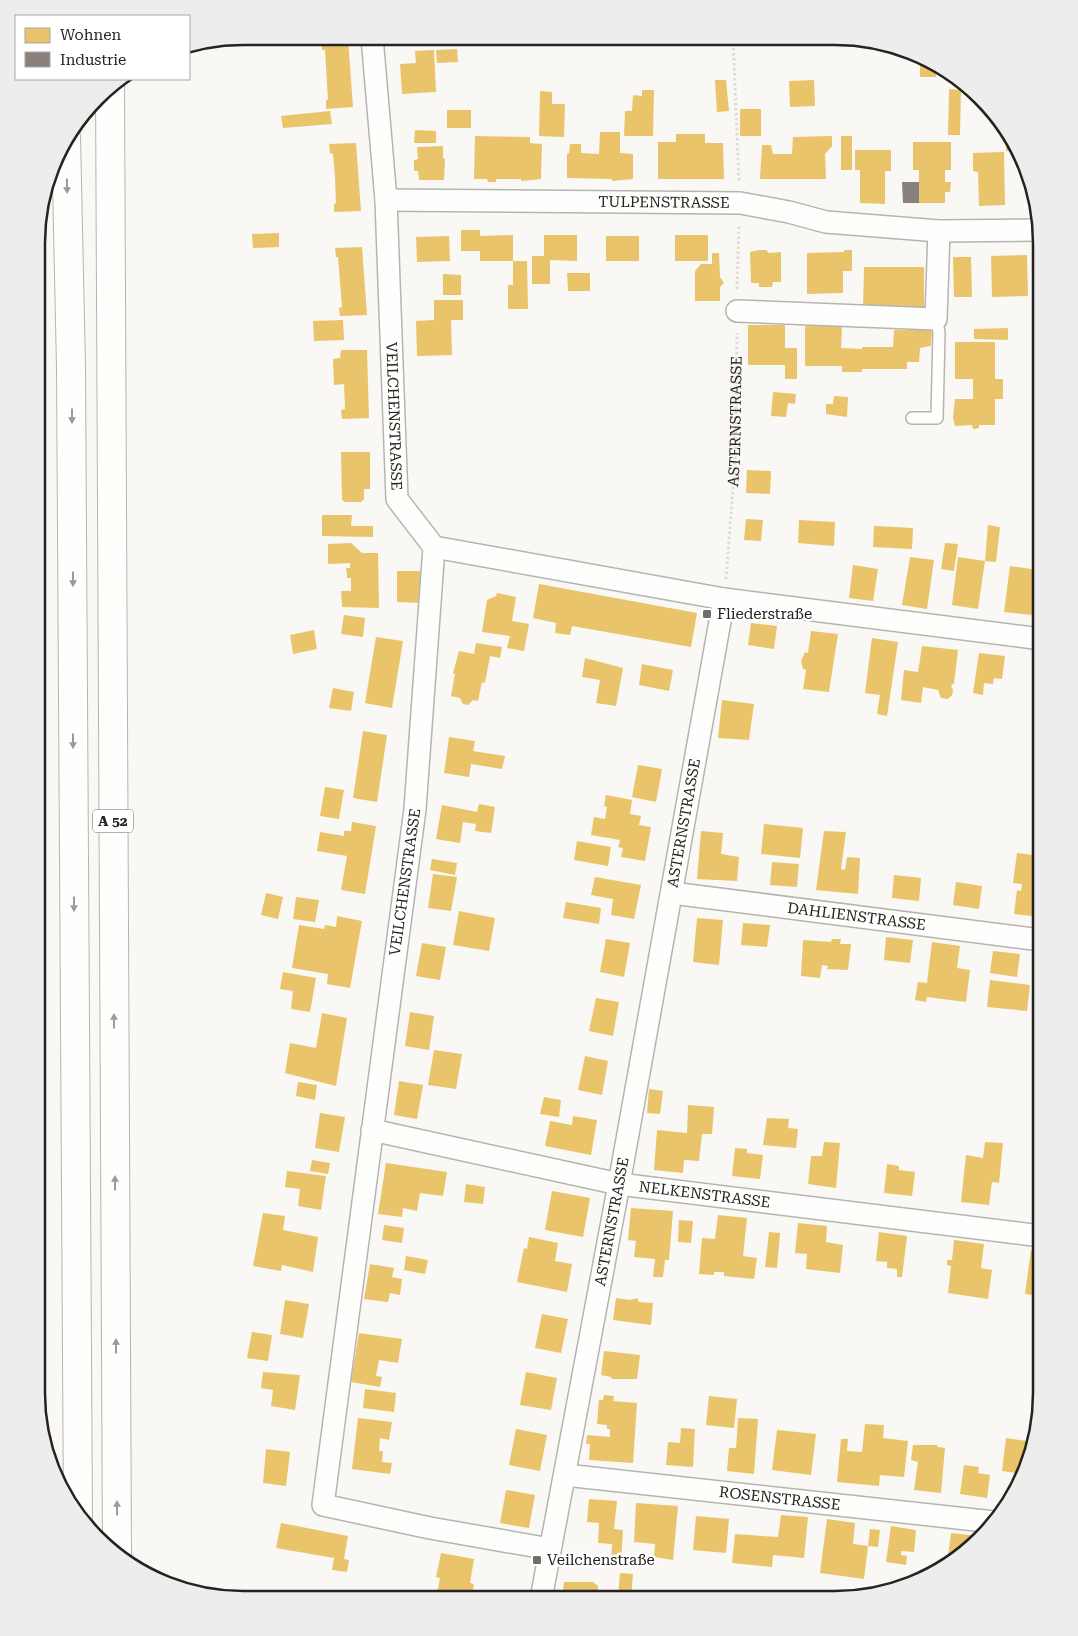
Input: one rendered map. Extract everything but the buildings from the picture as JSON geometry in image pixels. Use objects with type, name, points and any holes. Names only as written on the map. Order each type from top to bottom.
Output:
[{"type":"highway","name":"A 52","points":[[110,96],[117,1546]]},
{"type":"highway","name":"A 52","points":[[66,152],[72,367],[78,1503]]},
{"type":"street","name":"VEILCHENSTRASSE","points":[[373,45],[386,200],[397,500],[434,547],[415,809],[323,1505],[430,1528],[550,1548]]},
{"type":"street","name":"TULPENSTRASSE","points":[[386,200],[740,203],[789,212],[826,222],[939,231],[1033,230]]},
{"type":"street","points":[[737,311],[936,319],[939,231]]},
{"type":"street","points":[[434,547],[724,599],[1033,638]]},
{"type":"street","name":"ASTERNSTRASSE","points":[[542,1591],[619,1184],[724,599]]},
{"type":"street","name":"DAHLIENSTRASSE","points":[[672,893],[1033,939]]},
{"type":"street","name":"NELKENSTRASSE","points":[[372,1130],[619,1184],[1033,1235]]},
{"type":"street","name":"ROSENSTRASSE","points":[[565,1475],[986,1521]]},
{"type":"lane","points":[[912,418],[937,418],[938,332],[936,319]]},
{"type":"path","name":"ASTERNSTRASSE","points":[[724,599],[735,461],[740,203],[733,45]]},
{"type":"place","name":"Fliederstraße","points":[[707,614]]},
{"type":"place","name":"Veilchenstraße","points":[[537,1560]]}]
